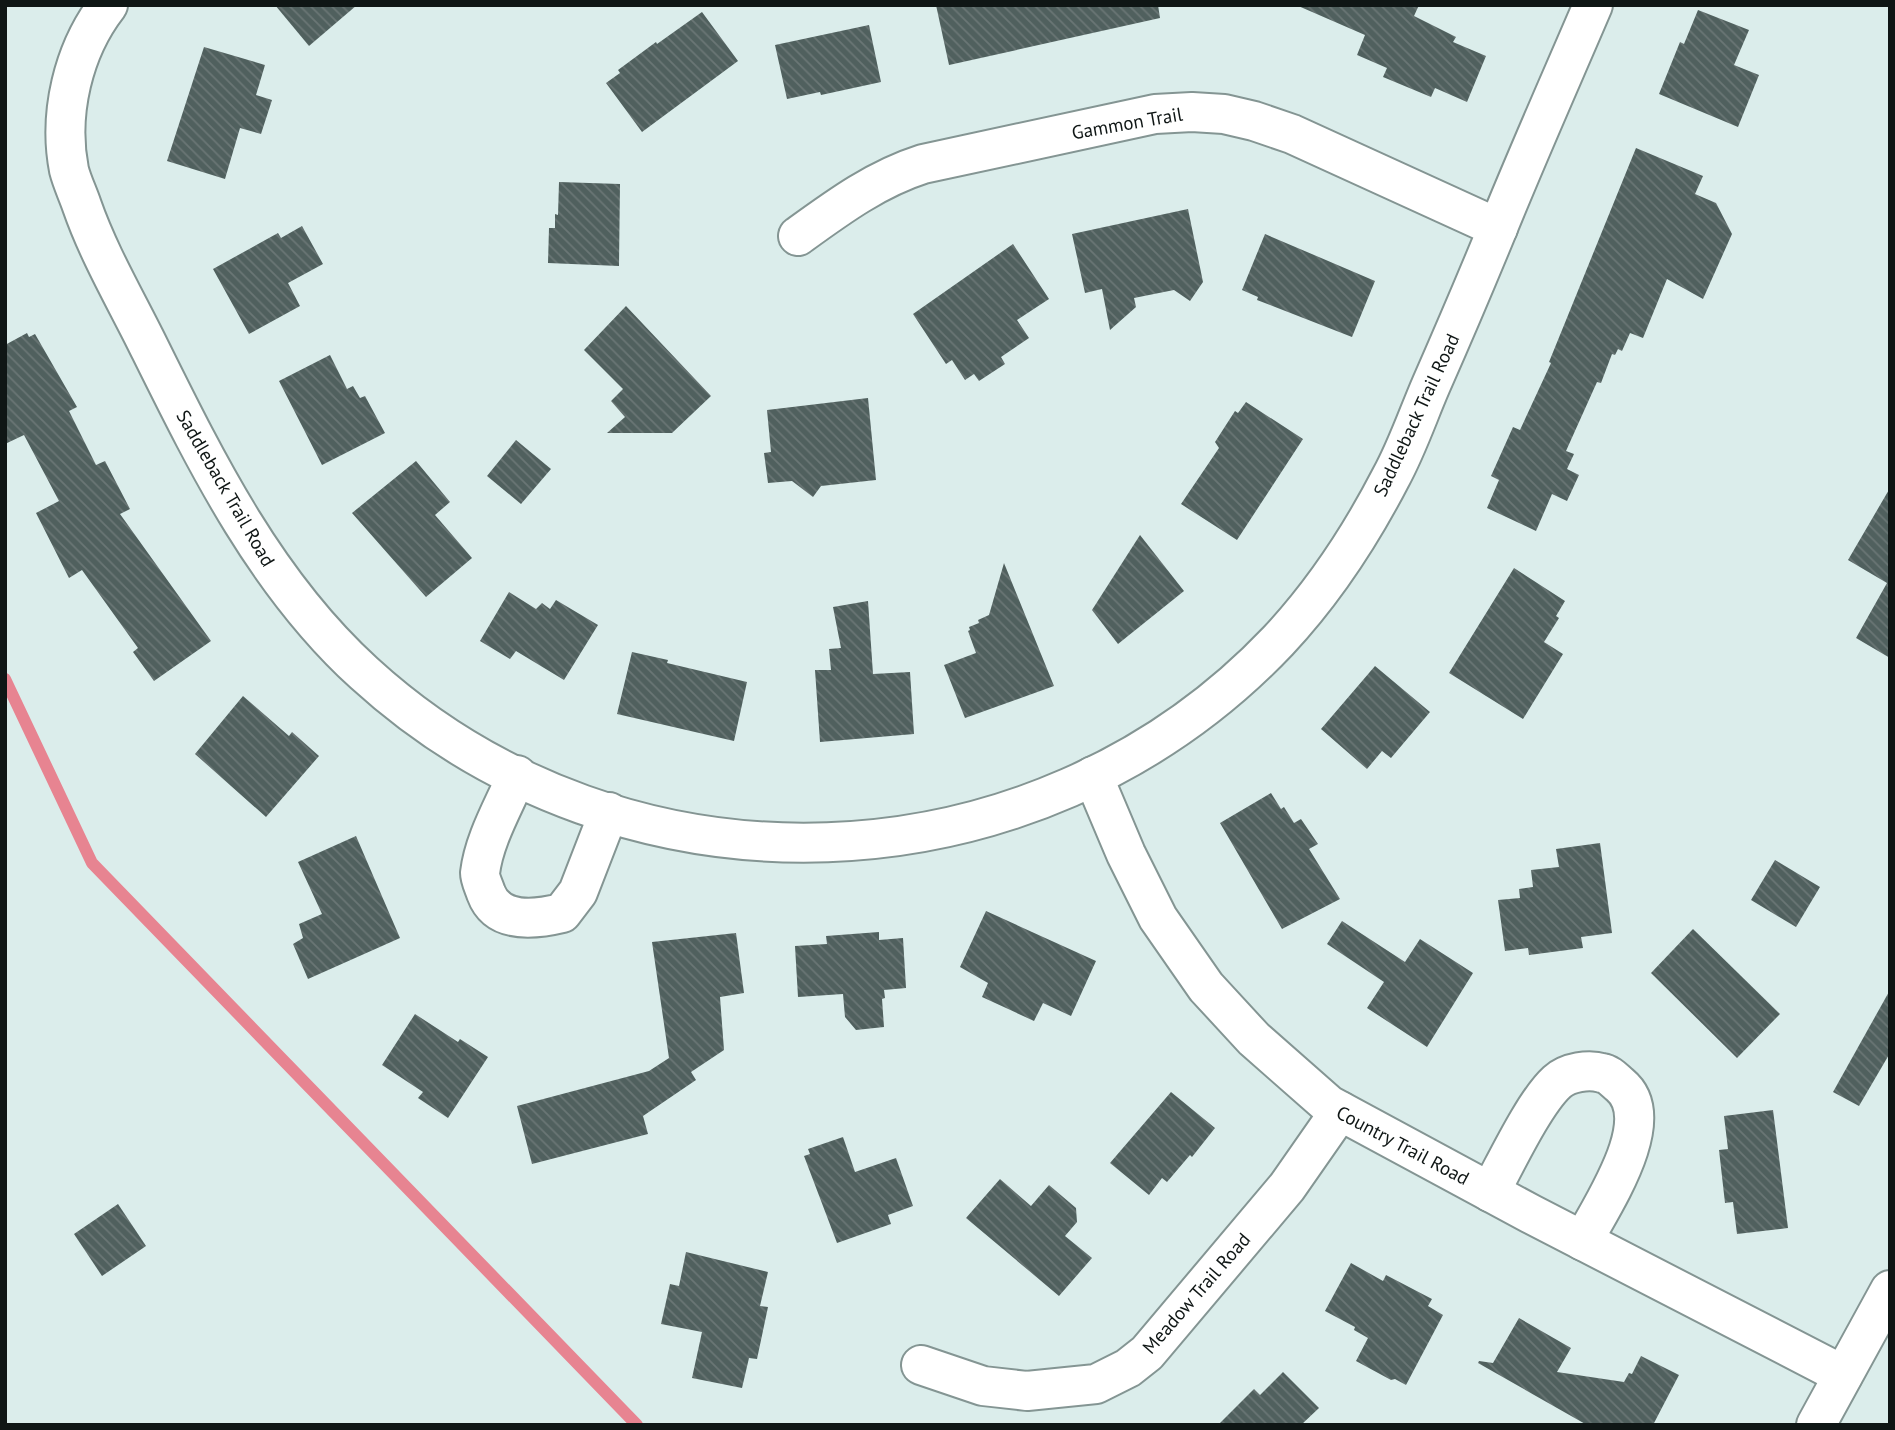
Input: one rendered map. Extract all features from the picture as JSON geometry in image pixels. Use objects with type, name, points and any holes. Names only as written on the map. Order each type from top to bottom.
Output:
[{"type":"street","name":"Saddleback Trail Road","points":[[108,5],[92,26],[79,54],[66,118],[69,171],[89,225],[198,446],[264,558],[307,615],[361,671],[414,715],[469,753],[563,797],[649,826],[689,834],[758,842],[818,843],[897,838],[961,825],[1040,800],[1135,755],[1233,683],[1278,642],[1320,591],[1392,475],[1593,5]]},
{"type":"street","name":"Gammon Trail","points":[[798,236],[850,198],[895,173],[923,164],[1155,114],[1192,111],[1224,114],[1292,134],[1498,228]]},
{"type":"street","points":[[517,775],[491,838],[480,875],[489,900],[509,916],[535,919],[562,913],[578,891],[609,812]]},
{"type":"street","name":"Country Trail Road","points":[[1093,776],[1158,918],[1206,987],[1254,1039],[1329,1105],[1583,1241],[1843,1375]]},
{"type":"street","points":[[1490,1192],[1538,1106],[1558,1080],[1586,1070],[1606,1073],[1626,1090],[1635,1110],[1632,1140],[1615,1181],[1583,1241]]},
{"type":"street","name":"Meadow Trail Road","points":[[921,1365],[983,1386],[1027,1391],[1096,1384],[1128,1368],[1147,1353],[1287,1187],[1340,1111]]},
{"type":"street","points":[[1816,1425],[1890,1290]]},
{"type":"building","points":[[275,5],[357,5],[309,46]]},
{"type":"building","points":[[936,5],[1158,5],[1160,18],[949,65]]},
{"type":"building","points":[[1296,5],[1419,5],[1414,16],[1456,37],[1453,42],[1486,56],[1467,102],[1435,88],[1431,97],[1383,77],[1387,68],[1357,55],[1365,35]]},
{"type":"building","points":[[1698,10],[1749,30],[1734,65],[1759,75],[1738,127],[1659,94],[1680,42],[1684,44]]},
{"type":"building","points":[[702,12],[738,61],[642,132],[606,83],[620,73],[618,70]]},
{"type":"building","points":[[869,25],[881,82],[821,95],[820,92],[787,99],[775,45]]},
{"type":"building","points":[[204,47],[265,65],[256,95],[272,100],[261,134],[240,128],[225,179],[167,161]]},
{"type":"building","points":[[1636,148],[1703,176],[1695,194],[1716,203],[1732,234],[1703,299],[1667,279],[1643,338],[1630,333],[1622,351],[1618,349],[1615,355],[1612,354],[1601,383],[1597,382],[1566,451],[1574,454],[1567,469],[1579,475],[1567,501],[1552,494],[1536,531],[1487,508],[1499,480],[1491,476],[1513,427],[1520,430],[1551,363],[1549,362]]},
{"type":"building","points":[[559,182],[620,184],[619,266],[548,263],[549,228],[555,228],[555,214],[558,215]]},
{"type":"building","points":[[1188,209],[1203,282],[1190,301],[1174,290],[1134,298],[1136,307],[1110,330],[1102,289],[1085,293],[1072,234]]},
{"type":"building","points":[[302,226],[323,264],[288,283],[300,306],[249,334],[213,269],[278,233],[281,238]]},
{"type":"building","points":[[1265,234],[1375,281],[1352,337],[1257,300],[1258,297],[1242,290]]},
{"type":"building","points":[[1013,244],[1049,299],[1017,320],[1029,338],[1001,357],[1005,364],[979,381],[974,374],[965,380],[952,360],[946,364],[913,314]]},
{"type":"building","points":[[626,306],[711,396],[672,433],[607,433],[625,417],[611,401],[623,389],[584,350]]},
{"type":"building","points":[[27,333],[29,337],[35,334],[77,407],[69,411],[96,465],[105,461],[130,509],[120,514],[211,641],[154,681],[133,652],[138,648],[82,570],[69,578],[36,513],[59,501],[24,435],[5,444],[5,345]]},
{"type":"building","points":[[330,355],[347,389],[353,386],[360,398],[365,396],[385,433],[322,465],[279,381]]},
{"type":"building","points":[[868,398],[876,480],[821,486],[813,497],[792,481],[768,483],[764,453],[771,452],[767,410]]},
{"type":"building","points":[[1246,402],[1303,439],[1237,540],[1181,504],[1219,448],[1215,442],[1235,411],[1238,413]]},
{"type":"building","points":[[516,440],[551,469],[521,504],[487,476]]},
{"type":"building","points":[[416,461],[450,502],[435,515],[472,558],[426,597],[352,513]]},
{"type":"building","points":[[1890,488],[1890,658],[1856,638],[1887,583],[1848,560]]},
{"type":"building","points":[[1140,535],[1184,591],[1118,644],[1092,610]]},
{"type":"building","points":[[1004,563],[1054,686],[965,718],[944,665],[976,653],[969,627],[989,615]]},
{"type":"building","points":[[1514,568],[1565,601],[1556,616],[1559,618],[1544,642],[1563,654],[1523,719],[1449,673]]},
{"type":"building","points":[[509,592],[536,609],[542,603],[550,609],[556,600],[598,625],[564,680],[516,651],[510,659],[480,641]]},
{"type":"building","points":[[868,601],[873,674],[910,672],[914,734],[820,742],[815,670],[831,670],[829,649],[841,648],[833,607]]},
{"type":"building","points":[[632,652],[747,682],[734,741],[617,714]]},
{"type":"building","points":[[1375,666],[1430,712],[1391,758],[1382,751],[1367,769],[1321,729]]},
{"type":"building","points":[[243,696],[289,736],[292,732],[319,756],[266,817],[195,754]]},
{"type":"building","points":[[1271,793],[1294,823],[1301,819],[1318,844],[1309,849],[1340,899],[1282,929],[1220,823]]},
{"type":"building","points":[[356,836],[400,938],[308,979],[293,944],[303,938],[299,924],[322,914],[298,862]]},
{"type":"building","points":[[1600,843],[1612,933],[1581,937],[1583,948],[1529,955],[1528,948],[1505,951],[1498,900],[1520,898],[1519,889],[1533,887],[1531,870],[1559,867],[1556,849]]},
{"type":"building","points":[[1775,860],[1820,887],[1796,927],[1751,900]]},
{"type":"building","points":[[986,911],[1096,961],[1071,1016],[1043,1003],[1034,1021],[982,997],[988,983],[960,967]]},
{"type":"building","points":[[1342,921],[1405,962],[1420,939],[1473,973],[1427,1047],[1367,1008],[1384,982],[1327,944]]},
{"type":"building","points":[[1693,929],[1780,1014],[1737,1058],[1651,973]]},
{"type":"building","points":[[879,932],[879,940],[903,938],[906,988],[884,990],[884,1027],[856,1030],[845,1017],[843,994],[798,997],[795,946],[827,944],[826,936]]},
{"type":"building","points":[[736,933],[744,993],[720,997],[724,1050],[691,1072],[696,1080],[643,1116],[648,1134],[532,1164],[517,1106],[649,1071],[669,1058],[652,942]]},
{"type":"building","points":[[1890,990],[1890,1053],[1859,1106],[1833,1092]]},
{"type":"building","points":[[415,1014],[458,1042],[460,1039],[488,1057],[448,1118],[418,1098],[423,1092],[382,1065]]},
{"type":"building","points":[[1171,1092],[1215,1128],[1192,1157],[1190,1155],[1167,1182],[1162,1178],[1149,1195],[1110,1163]]},
{"type":"building","points":[[1773,1110],[1788,1228],[1737,1234],[1733,1202],[1725,1203],[1719,1150],[1728,1149],[1724,1116]]},
{"type":"building","points":[[843,1137],[855,1172],[896,1158],[913,1206],[888,1215],[891,1224],[837,1243],[804,1156],[810,1154],[808,1149]]},
{"type":"building","points":[[1000,1179],[1031,1206],[1049,1185],[1076,1208],[1077,1222],[1065,1236],[1092,1258],[1059,1296],[966,1218]]},
{"type":"building","points":[[118,1204],[146,1246],[102,1276],[74,1234]]},
{"type":"building","points":[[686,1252],[768,1272],[760,1306],[768,1307],[757,1359],[749,1358],[742,1388],[692,1378],[702,1332],[661,1324],[670,1284],[679,1286]]},
{"type":"building","points":[[1351,1263],[1383,1281],[1386,1275],[1432,1299],[1428,1306],[1443,1315],[1406,1385],[1356,1361],[1368,1338],[1354,1330],[1355,1327],[1325,1311]]},
{"type":"building","points":[[1519,1318],[1571,1348],[1557,1372],[1624,1382],[1629,1373],[1632,1374],[1641,1356],[1679,1375],[1653,1425],[1587,1425],[1478,1363],[1493,1363]]},
{"type":"building","points":[[1283,1372],[1319,1408],[1301,1425],[1218,1425],[1254,1389],[1260,1395]]},
{"type":"waterway","points":[[5,679],[92,863],[637,1425]]}]
